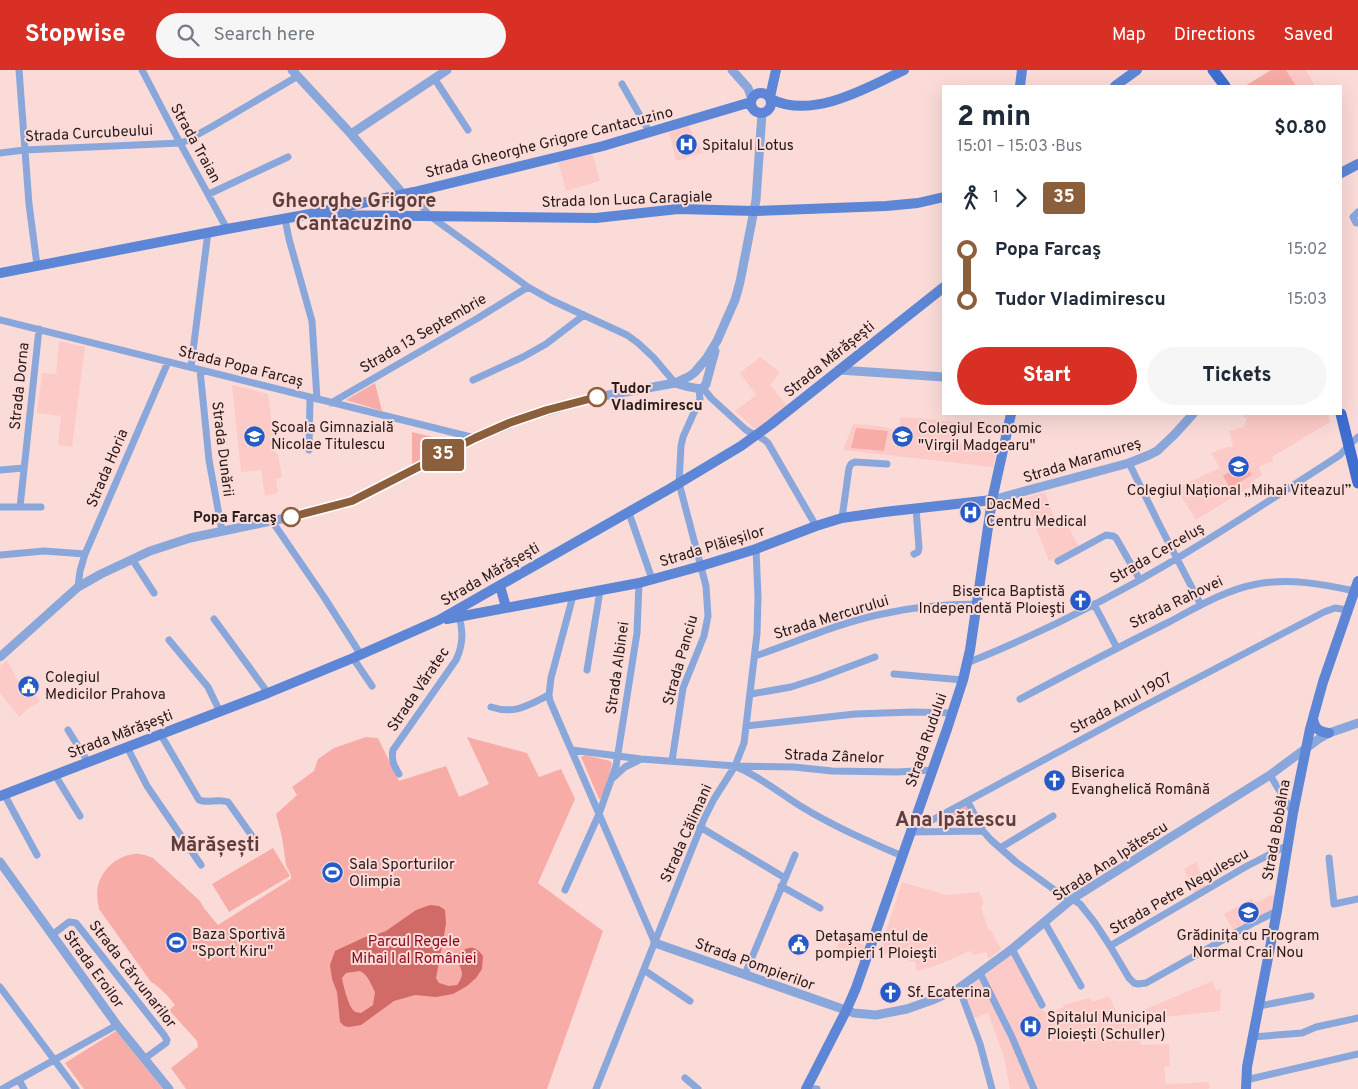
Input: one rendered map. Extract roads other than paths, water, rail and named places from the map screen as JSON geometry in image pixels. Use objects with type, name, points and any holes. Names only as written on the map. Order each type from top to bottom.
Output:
[{"type":"main road","points":[[751,101],[757,113],[768,111],[772,104],[770,98],[776,70]]},
{"type":"main road","name":"Strada Gheorghe Grigore Cantacuzino","points":[[0,272],[285,219],[414,192],[569,155],[650,132],[751,101],[756,94],[760,93],[765,93],[770,98],[786,105],[802,106],[827,102],[866,89],[904,70]]},
{"type":"main road","points":[[1020,85],[1022,70]]},
{"type":"main road","points":[[1116,85],[1137,70]]},
{"type":"main road","points":[[1213,70],[1224,85]]},
{"type":"main road","points":[[772,83],[786,105]]},
{"type":"main road","points":[[1342,167],[1358,163]]},
{"type":"main road","name":"Strada Ion Luca Caragiale","points":[[310,214],[596,218],[678,209],[755,211],[902,204],[918,203],[942,197]]},
{"type":"main road","name":"Strada Mărășești","points":[[2,795],[268,693],[439,620],[629,513],[741,446],[942,289]]},
{"type":"main road","name":"Strada Rudului","points":[[806,1089],[846,1011],[870,950],[963,680],[977,604],[992,500],[1011,415]]},
{"type":"main road","points":[[1341,415],[1358,483]]},
{"type":"main road","name":"Strada Plăieșilor","points":[[439,620],[652,580],[756,549],[842,518],[992,500]]},
{"type":"main road","points":[[500,586],[506,608]]},
{"type":"main road","name":"Strada Bobâlna","points":[[1246,1085],[1247,1068],[1306,748],[1322,682],[1357,588]]},
{"type":"main road","points":[[1313,718],[1317,729],[1329,733]]},
{"type":"street","points":[[19,70],[24,150],[37,265]]},
{"type":"street","name":"Strada Traian","points":[[142,70],[228,229]]},
{"type":"street","points":[[351,134],[447,70]]},
{"type":"street","points":[[732,70],[748,88],[751,101]]},
{"type":"street","points":[[180,143],[213,126],[295,73],[403,194]]},
{"type":"street","points":[[434,78],[468,130]]},
{"type":"street","points":[[622,84],[650,132]]},
{"type":"street","points":[[700,386],[735,300],[742,274],[755,211],[762,113]]},
{"type":"street","name":"Strada Curcubeului","points":[[0,153],[24,150],[180,143]]},
{"type":"street","points":[[208,194],[288,157]]},
{"type":"street","points":[[414,192],[419,203],[430,216],[528,287],[551,300],[627,335],[654,358],[675,383],[700,386]]},
{"type":"street","points":[[1358,212],[1353,217],[1358,224]]},
{"type":"street","points":[[285,219],[312,321],[313,398],[309,450]]},
{"type":"street","points":[[190,367],[208,232]]},
{"type":"street","name":"Strada 13 Septembrie","points":[[331,402],[478,318],[528,287]]},
{"type":"street","points":[[473,380],[546,344],[584,315]]},
{"type":"street","name":"Strada Popa Farcaș","points":[[0,320],[475,438]]},
{"type":"street","name":"Strada Dorna","points":[[20,506],[39,329]]},
{"type":"street","points":[[717,341],[706,360],[693,374],[689,382],[700,386],[745,429],[768,443],[816,526]]},
{"type":"street","name":"Strada Horia","points":[[78,587],[85,554],[168,362]]},
{"type":"street","name":"Strada Dunării","points":[[200,370],[209,460],[222,531]]},
{"type":"street","points":[[838,370],[942,377]]},
{"type":"street","points":[[0,657],[78,587],[132,559],[179,542],[352,501],[475,438],[509,423],[547,410],[598,397],[675,383],[693,374],[703,374],[700,386]]},
{"type":"street","name":"Strada Panciu","points":[[672,761],[683,688],[704,636],[708,616],[707,595],[701,566],[679,483],[681,446],[683,437],[700,399],[700,386]]},
{"type":"street","name":"Strada Maramureș","points":[[992,500],[1129,463],[1149,455],[1175,434],[1192,415]]},
{"type":"street","name":"Strada Cerceluș","points":[[967,663],[1009,646],[1094,604],[1177,559],[1340,456],[1358,437]]},
{"type":"street","points":[[842,518],[851,464],[855,462],[887,464]]},
{"type":"street","points":[[1129,463],[1201,605]]},
{"type":"street","points":[[0,470],[24,468]]},
{"type":"street","points":[[0,507],[41,507]]},
{"type":"street","points":[[914,554],[918,552],[919,548],[916,508]]},
{"type":"street","points":[[629,513],[652,580]]},
{"type":"street","points":[[272,521],[324,597],[372,686]]},
{"type":"street","points":[[1058,561],[1106,535],[1110,535],[1116,538],[1140,580]]},
{"type":"street","name":"Strada Călimani","points":[[596,1089],[700,827],[734,766],[744,743],[755,656],[758,597],[756,549]]},
{"type":"street","points":[[0,555],[44,551],[85,554]]},
{"type":"street","points":[[132,559],[154,593]]},
{"type":"street","name":"Strada Rahovei","points":[[1020,699],[1201,605],[1237,589],[1256,584],[1288,581],[1357,588]]},
{"type":"street","name":"Strada Albinei","points":[[566,890],[599,814],[613,778],[618,757],[637,633],[639,583]]},
{"type":"street","points":[[588,670],[600,591]]},
{"type":"street","points":[[573,596],[551,678],[550,701],[655,943]]},
{"type":"street","name":"Strada Mercurului","points":[[755,656],[835,627],[881,614],[932,605],[977,604]]},
{"type":"street","points":[[1094,604],[1117,648]]},
{"type":"street","name":"Strada Anul 1907","points":[[910,832],[1140,708],[1324,612],[1335,608],[1349,610]]},
{"type":"street","name":"Strada Văratec","points":[[399,774],[393,762],[393,750],[456,660],[463,638],[459,617]]},
{"type":"street","points":[[214,619],[268,693]]},
{"type":"street","points":[[169,640],[208,687],[220,712]]},
{"type":"street","points":[[751,694],[791,687],[875,657]]},
{"type":"street","points":[[894,674],[963,680]]},
{"type":"street","points":[[491,707],[506,711],[515,710],[549,695]]},
{"type":"street","points":[[746,726],[863,714],[952,713]]},
{"type":"street","name":"Strada Ana Ipătescu","points":[[846,1011],[864,1015],[892,1013],[921,1005],[959,988],[1045,923],[1072,898],[1270,775],[1329,733],[1358,723]]},
{"type":"street","points":[[68,730],[88,762]]},
{"type":"street","points":[[161,735],[199,800],[205,802],[220,800],[228,802],[252,836]]},
{"type":"street","points":[[126,747],[147,786],[200,865]]},
{"type":"street","points":[[572,750],[618,757],[734,766],[753,774],[802,807],[902,856]]},
{"type":"street","points":[[613,778],[625,767],[641,759]]},
{"type":"street","name":"Strada Zânelor","points":[[734,766],[794,767],[832,771],[897,772],[932,770]]},
{"type":"street","points":[[55,775],[80,816]]},
{"type":"street","points":[[1270,775],[1293,813]]},
{"type":"street","points":[[2,795],[37,856]]},
{"type":"street","points":[[968,802],[983,831],[1000,848],[1050,886],[1080,904],[1110,946],[1131,981],[1138,984],[1146,984],[1236,932],[1277,911]]},
{"type":"street","points":[[1000,848],[1053,816]]},
{"type":"street","points":[[700,827],[785,878]]},
{"type":"street","points":[[910,832],[983,831]]},
{"type":"street","name":"Strada Petre Negulescu","points":[[1110,946],[1288,844]]},
{"type":"street","points":[[745,974],[795,855]]},
{"type":"street","points":[[1329,858],[1334,904],[1358,899]]},
{"type":"street","name":"Strada Eroilor","points":[[0,862],[117,1025],[169,1089]]},
{"type":"street","points":[[782,886],[820,908]]},
{"type":"street","name":"Strada Cărvunarilor","points":[[52,935],[71,921],[76,923],[164,1035],[167,1040],[166,1044],[144,1059]]},
{"type":"street","points":[[1045,923],[1081,986]]},
{"type":"street","name":"Strada Pompierilor","points":[[655,943],[846,1011]]},
{"type":"street","points":[[1012,949],[1042,1005]]},
{"type":"street","points":[[644,970],[690,1001]]},
{"type":"street","points":[[980,973],[1012,1037],[1034,1089]]},
{"type":"street","points":[[0,988],[3,998],[56,1060],[76,1089]]},
{"type":"street","points":[[959,988],[980,1044],[992,1089]]},
{"type":"street","points":[[1259,1006],[1311,996]]},
{"type":"street","points":[[1253,1037],[1302,1033],[1312,1028],[1358,1018]]},
{"type":"street","points":[[2,1089],[117,1025]]},
{"type":"street","points":[[1246,1085],[1358,1054]]},
{"type":"street","points":[[684,1078],[698,1089]]},
{"type":"street","points":[[19,1080],[24,1089]]},
{"type":"street","points":[[806,1089],[818,1089]]},
{"type":"place","name":"Spitalul Lotus","points":[[686,145]]},
{"type":"place","name":"Tudor Vladimirescu","points":[[597,397]]},
{"type":"place","name":"Școala Gimnazială Nicolae Titulescu","points":[[255,436]]},
{"type":"place","name":"Colegiul Economic \"Virgil Madgearu\"","points":[[902,437]]},
{"type":"place","name":"Colegiul Național „Mihai Viteazul”","points":[[1239,467]]},
{"type":"place","name":"DacMed - Centru Medical","points":[[970,513]]},
{"type":"place","name":"Popa Farcaş","points":[[291,517]]},
{"type":"place","name":"Biserica Baptistă Independentă Ploieşti","points":[[1081,600]]},
{"type":"place","name":"Colegiul Medicilor Prahova","points":[[29,686]]},
{"type":"place","name":"Biserica Evanghelică Română","points":[[1055,781]]},
{"type":"place","name":"Sala Sporturilor Olimpia","points":[[333,873]]},
{"type":"place","name":"Grădinița cu Program Normal Crai Nou","points":[[1248,912]]},
{"type":"place","name":"Baza Sportivă \"Sport Kiru\"","points":[[176,943]]},
{"type":"place","name":"Detaşamentul de pompieri 1 Ploieşti","points":[[799,945]]},
{"type":"place","name":"Sf. Ecaterina","points":[[891,992]]},
{"type":"place","name":"Spitalul Municipal Ploiești (Schuller)","points":[[1031,1026]]},
{"type":"district","name":"Gheorghe Grigore Cantacuzino","points":[[354,212]]},
{"type":"district","name":"Ana Ipătescu","points":[[956,819]]},
{"type":"district","name":"Mărășești","points":[[215,844]]},
{"type":"park label","name":"Parcul Regele Mihai I al României","points":[[414,950]]}]
